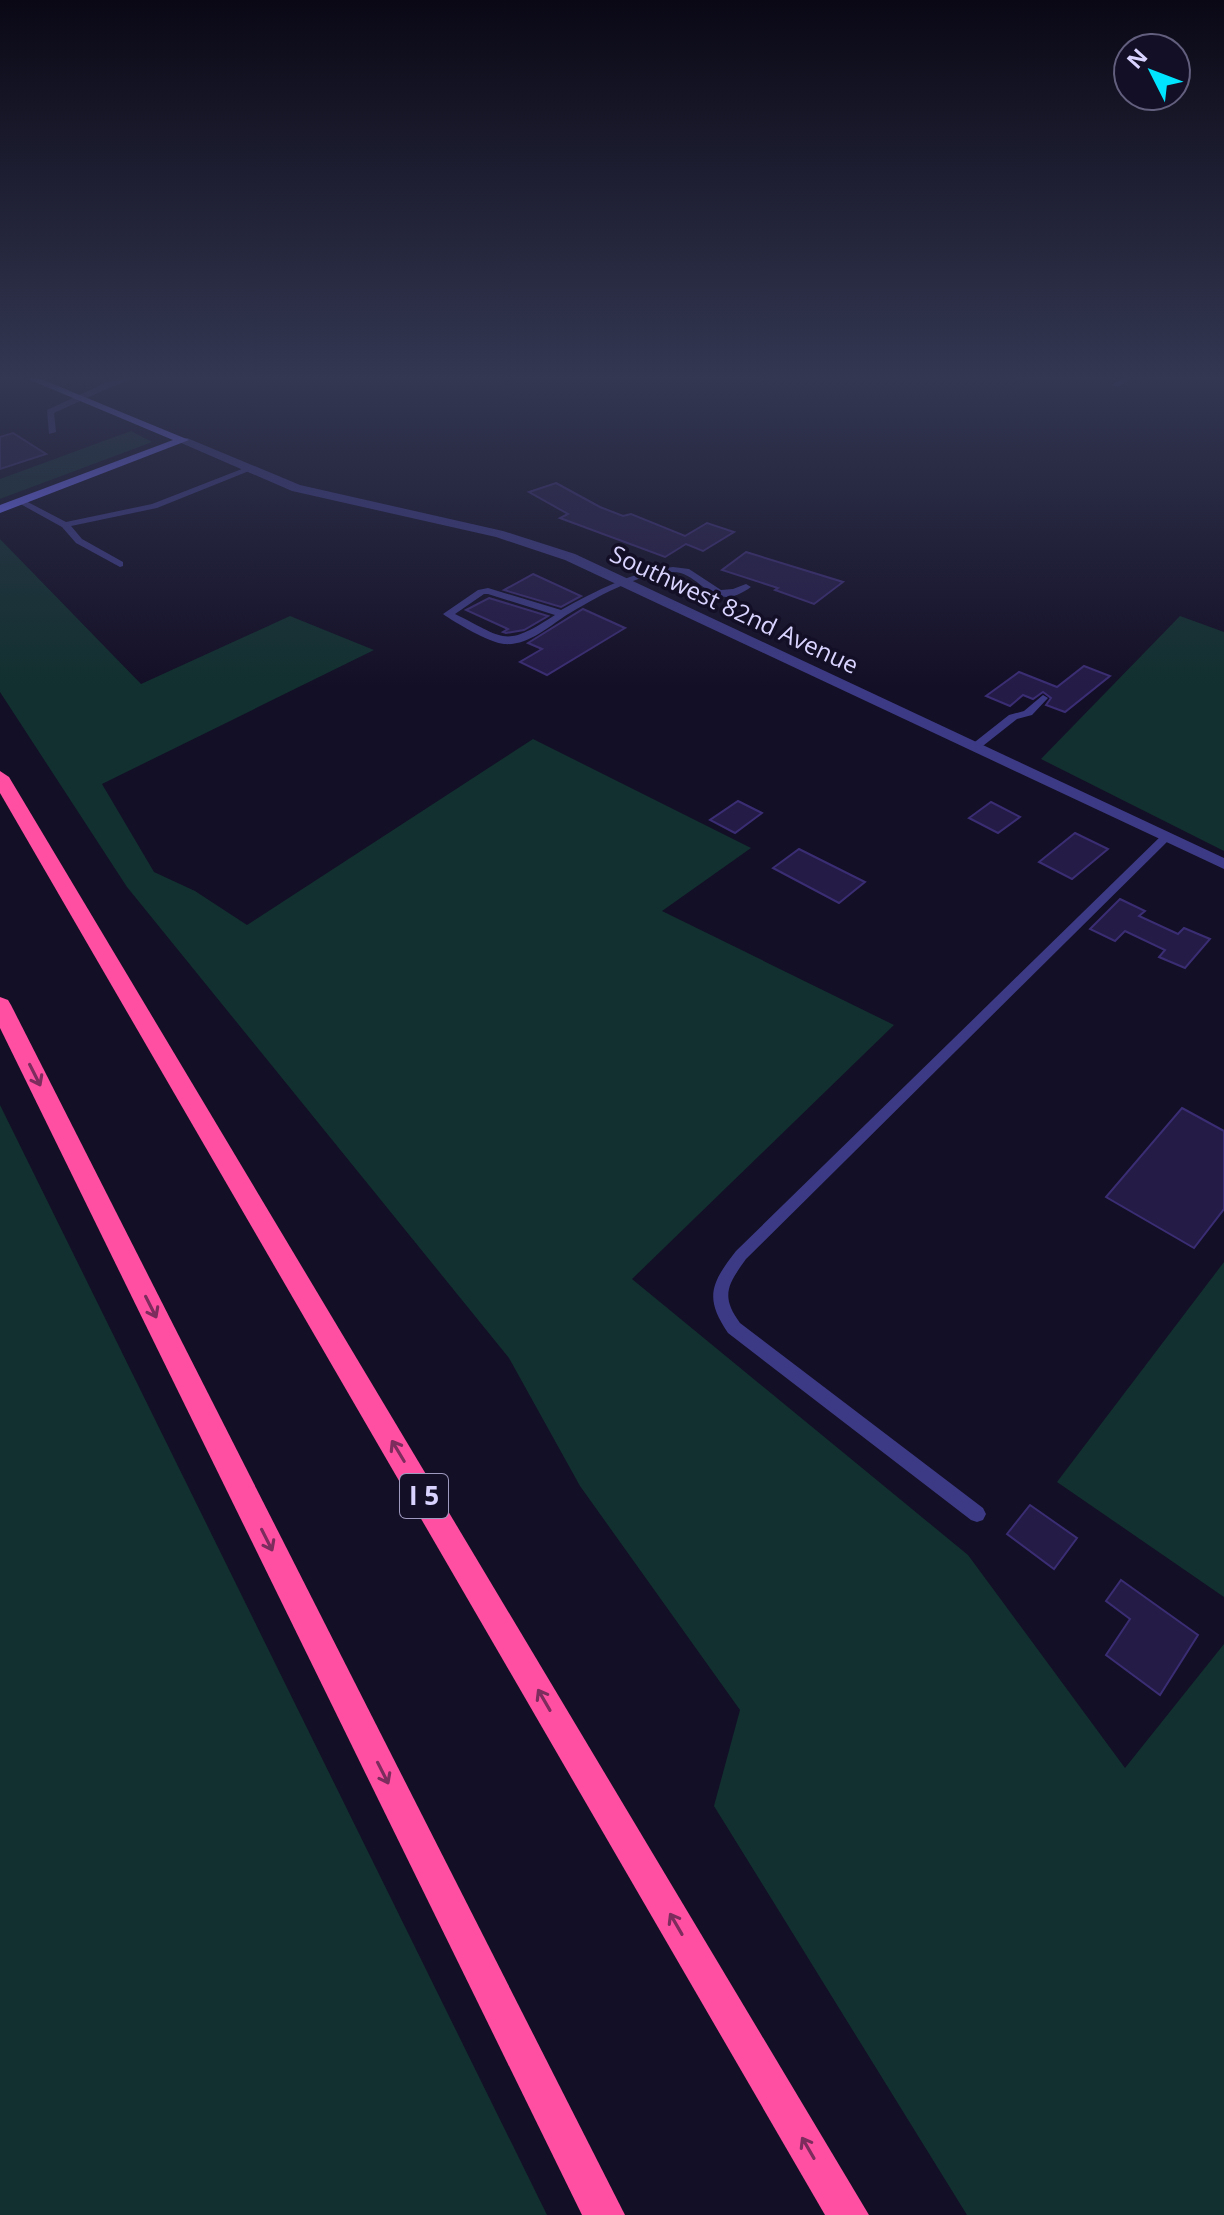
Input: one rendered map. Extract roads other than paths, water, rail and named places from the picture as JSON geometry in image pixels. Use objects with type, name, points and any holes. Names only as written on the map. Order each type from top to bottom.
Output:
[{"type":"highway","name":"I 5","points":[[0,777],[848,2215]]},
{"type":"highway","points":[[0,1005],[604,2215]]},
{"type":"street","points":[[0,509],[74,480]]},
{"type":"street","name":"Southwest 82nd Avenue","points":[[278,480],[348,502],[512,538],[570,557],[1224,864]]},
{"type":"lane","points":[[65,525],[154,506],[221,480]]},
{"type":"lane","points":[[19,501],[65,525],[79,541],[120,564]]},
{"type":"lane","points":[[563,614],[488,591],[481,592],[448,614],[502,641],[511,642],[626,584],[670,568],[686,571],[715,592],[734,594],[746,587]]},
{"type":"lane","points":[[975,747],[1013,717],[1028,713],[1043,698]]},
{"type":"lane","points":[[977,1514],[734,1328],[720,1305],[722,1279],[741,1255],[1166,837]]}]
